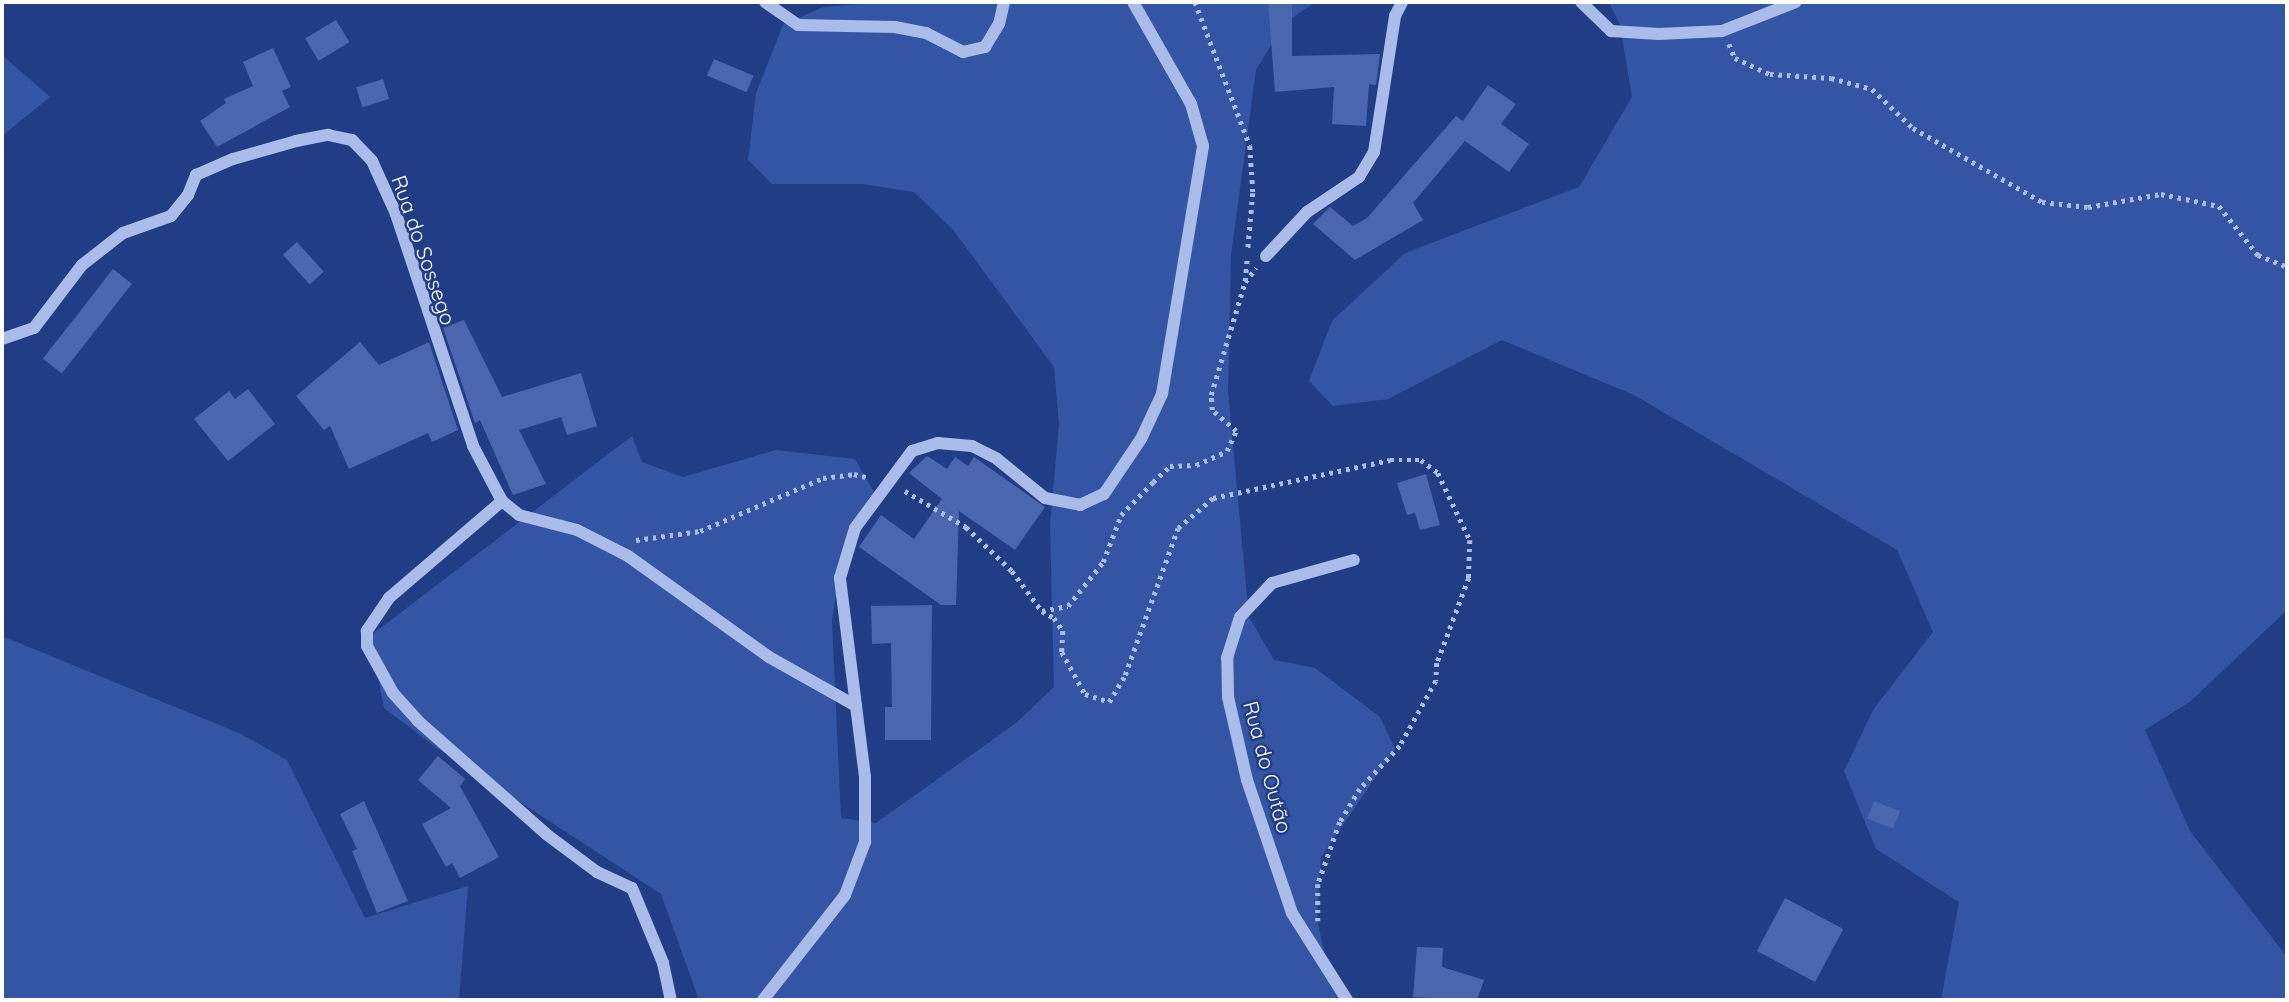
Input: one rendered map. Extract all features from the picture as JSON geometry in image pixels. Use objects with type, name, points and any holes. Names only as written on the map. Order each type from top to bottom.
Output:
[{"type":"street","points":[[765,2],[798,25],[895,27],[926,33],[963,52],[985,47],[999,24],[1004,2]]},
{"type":"street","points":[[763,1000],[845,895],[865,842],[865,777],[840,578],[855,528],[886,482],[912,451],[938,443],[971,446],[997,459],[1045,498],[1080,505],[1104,494],[1141,439],[1162,394],[1187,224],[1203,146],[1191,104],[1133,2]]},
{"type":"street","points":[[1266,256],[1307,212],[1359,177],[1374,152],[1395,16],[1402,2]]},
{"type":"street","points":[[1581,2],[1611,31],[1722,30],[1796,2]]},
{"type":"street","name":"Rua do Sossego","points":[[2,339],[34,328],[82,265],[123,233],[171,216],[188,195],[196,175],[233,159],[296,141],[328,135],[352,141],[372,161],[396,214],[473,446],[502,501]]},
{"type":"street","points":[[671,1000],[663,962],[632,888],[597,872],[546,834],[418,721],[393,693],[367,646],[367,631],[389,598],[502,501],[519,515],[577,530],[606,544],[769,657],[831,688],[856,706]]},
{"type":"street","name":"Rua do Outão","points":[[1347,1000],[1292,913],[1247,780],[1228,697],[1227,658],[1240,617],[1272,583],[1354,560]]},
{"type":"path","points":[[1195,2],[1250,146],[1253,194],[1245,282]]},
{"type":"path","points":[[1722,30],[1735,58],[1770,74],[1831,78],[1872,89],[1913,128],[2042,202],[2088,207],[2161,194],[2219,206],[2258,256],[2287,267]]},
{"type":"path","points":[[1042,611],[1054,618],[1063,631],[1062,652],[1085,694],[1109,702],[1125,675],[1178,528],[1213,498],[1390,460],[1421,460],[1438,474],[1470,540],[1469,578],[1437,663],[1436,681],[1400,746],[1360,789],[1340,822],[1318,884],[1318,925]]},
{"type":"path","points":[[606,544],[700,531],[824,478],[854,474],[886,482]]},
{"type":"shaded area","points":[[886,2],[1316,2],[1284,23],[1256,70],[1231,256],[1228,392],[1249,617],[1274,660],[1315,668],[1380,717],[1395,749],[1321,857],[1317,920],[1326,960],[1355,1000],[699,1000],[661,894],[434,746],[384,708],[370,636],[632,436],[642,462],[683,477],[776,450],[855,459],[875,494],[843,549],[832,621],[841,818],[876,823],[1016,723],[1054,687],[1050,524],[1059,424],[1054,367],[954,231],[914,192],[862,184],[772,184],[748,160],[756,93],[783,25],[823,7]]},
{"type":"shaded area","points":[[1609,2],[2287,2],[2287,610],[2191,701],[2145,730],[2190,831],[2287,957],[2287,1000],[1941,1000],[1959,902],[1876,849],[1844,771],[1873,710],[1933,632],[1897,550],[1634,395],[1502,340],[1388,399],[1333,406],[1309,381],[1332,321],[1405,253],[1579,187],[1632,97],[1620,25]]},
{"type":"shaded area","points":[[2,55],[50,97],[2,136]]},
{"type":"shaded area","points":[[2,636],[241,734],[287,760],[365,918],[468,886],[459,1000],[2,1000]]},
{"type":"building","points":[[1268,2],[1292,2],[1292,56],[1380,54],[1376,85],[1369,84],[1366,126],[1332,124],[1334,87],[1275,92]]},
{"type":"building","points":[[336,20],[349,42],[319,61],[305,39]]},
{"type":"building","points":[[273,48],[291,87],[282,91],[290,107],[217,147],[200,121],[226,103],[224,99],[253,86],[243,62]]},
{"type":"building","points":[[714,59],[754,76],[747,92],[707,76]]},
{"type":"building","points":[[383,79],[389,99],[362,107],[356,87]]},
{"type":"building","points":[[1488,85],[1516,104],[1501,124],[1529,144],[1509,172],[1465,141],[1413,203],[1423,220],[1355,260],[1313,224],[1330,207],[1353,226],[1367,218],[1456,116],[1463,121]]},
{"type":"building","points":[[297,242],[324,272],[310,284],[283,255]]},
{"type":"building","points":[[113,269],[132,284],[62,374],[43,359]]},
{"type":"building","points":[[464,320],[502,397],[581,373],[597,426],[567,435],[561,417],[519,430],[546,484],[513,495],[480,420],[475,423],[443,328]]},
{"type":"building","points":[[360,342],[379,365],[429,342],[458,430],[432,442],[428,433],[349,469],[330,426],[324,430],[296,396]]},
{"type":"building","points":[[248,389],[275,424],[228,461],[194,419],[229,391],[235,399]]},
{"type":"building","points":[[927,456],[947,469],[955,457],[968,466],[974,457],[1045,507],[1015,550],[959,511],[956,605],[941,605],[859,547],[881,515],[914,539],[942,499],[909,473]]},
{"type":"building","points":[[1426,474],[1440,525],[1420,530],[1415,513],[1407,515],[1397,483]]},
{"type":"building","points":[[932,605],[931,740],[885,740],[885,707],[892,707],[891,643],[872,644],[871,606]]},
{"type":"building","points":[[438,756],[465,779],[460,786],[499,857],[460,878],[452,863],[446,867],[422,824],[451,808],[418,780]]},
{"type":"building","points":[[364,801],[408,901],[377,913],[352,851],[357,849],[340,814]]},
{"type":"building","points":[[1874,801],[1900,811],[1893,829],[1867,819]]},
{"type":"building","points":[[1785,898],[1843,929],[1815,982],[1757,951]]},
{"type":"building","points":[[1417,947],[1443,948],[1442,967],[1484,980],[1477,1000],[1413,997]]}]
